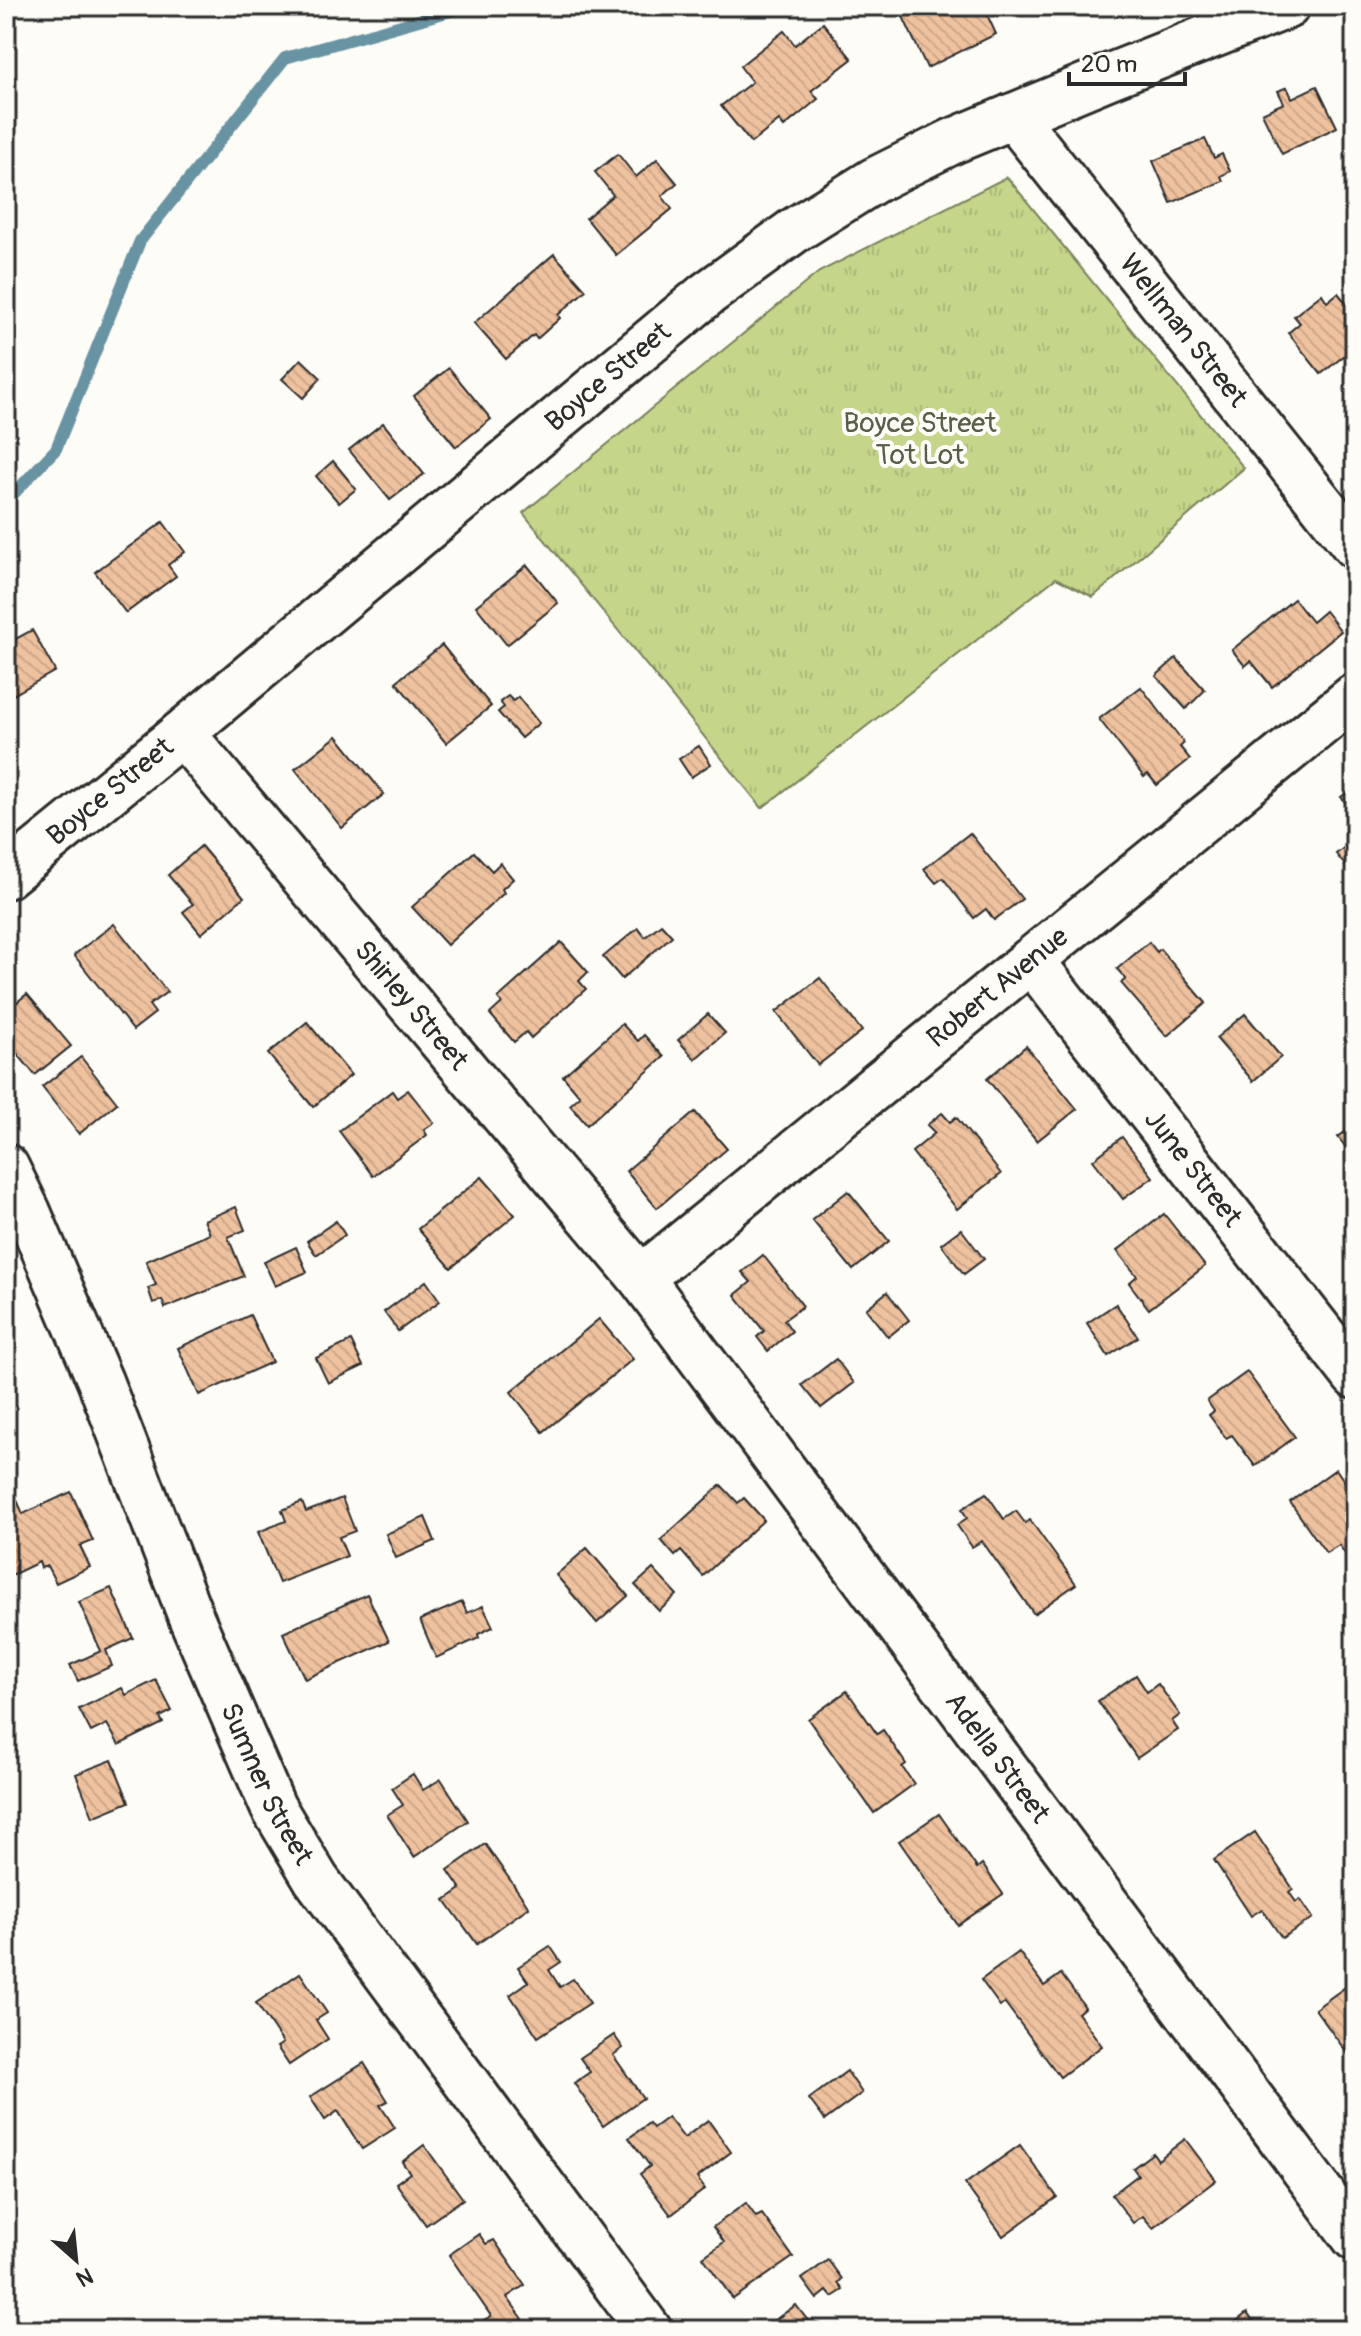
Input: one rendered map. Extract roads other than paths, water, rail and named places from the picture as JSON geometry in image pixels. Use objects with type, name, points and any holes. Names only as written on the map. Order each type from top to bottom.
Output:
[{"type":"street","name":"Boyce Street","points":[[6,876],[182,733],[707,294],[795,230],[875,180],[953,141],[1287,6]]},
{"type":"street","name":"Wellman Street","points":[[1013,116],[1355,546]]},
{"type":"street","name":"Robert Avenue","points":[[641,1278],[1355,696]]},
{"type":"street","name":"Shirley Street","points":[[182,733],[641,1278]]},
{"type":"street","name":"June Street","points":[[1031,960],[1355,1376]]},
{"type":"street","name":"Sumner Street","points":[[6,1167],[100,1381],[191,1617],[273,1807],[316,1879],[649,2330]]},
{"type":"street","name":"Adella Street","points":[[641,1278],[1355,2238]]},
{"type":"waterway","points":[[6,502],[56,449],[140,241],[285,58],[468,6]]},
{"type":"park label","name":"Boyce Street Tot Lot","points":[[920,439]]}]
